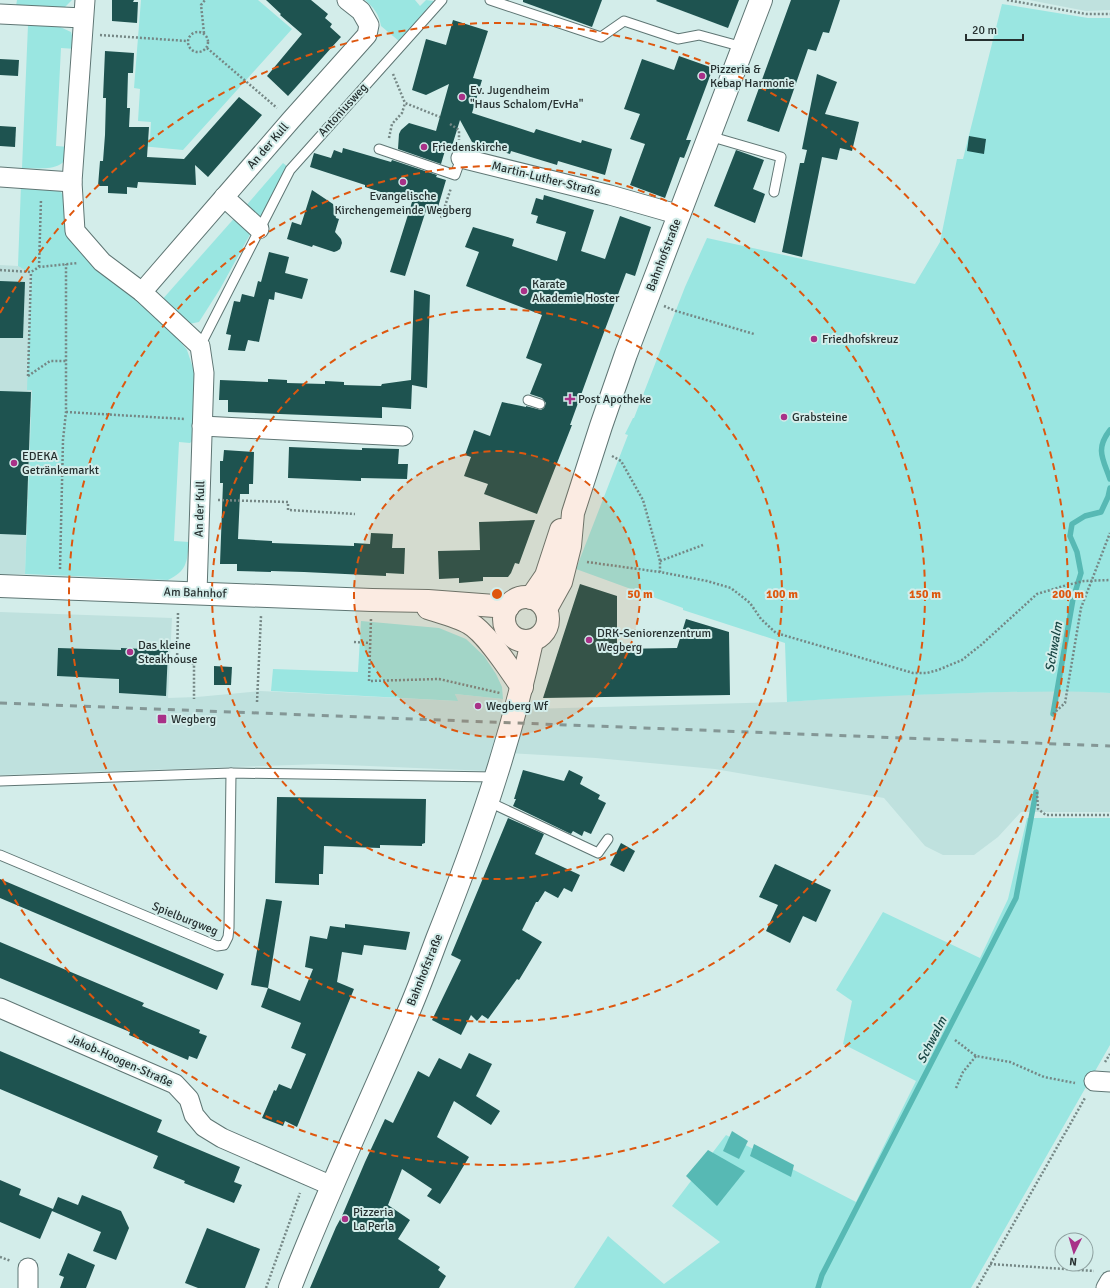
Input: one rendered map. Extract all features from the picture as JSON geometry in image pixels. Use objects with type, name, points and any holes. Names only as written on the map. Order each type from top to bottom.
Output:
[{"type":"street","name":"An der Kull","points":[[142,292],[367,35],[369,25],[361,11],[347,0]]},
{"type":"street","name":"Bahnhofstraße","points":[[538,604],[560,582],[570,546],[573,513],[594,446],[647,299],[761,0]]},
{"type":"street","points":[[0,14],[84,18],[72,182],[75,231],[102,262],[142,292],[200,346]]},
{"type":"street","name":"Martin-Luther-Straße","points":[[461,158],[610,195],[680,215]]},
{"type":"street","points":[[0,177],[72,182]]},
{"type":"street","points":[[224,197],[259,229]]},
{"type":"street","name":"An der Kull","points":[[188,592],[200,500],[204,374],[200,346]]},
{"type":"street","points":[[202,423],[403,436]]},
{"type":"street","name":"Bahnhofstraße","points":[[290,1288],[332,1186],[406,1019],[489,802],[521,692],[532,641],[538,638],[546,628],[548,622],[538,604],[546,576],[562,528],[573,513]]},
{"type":"street","name":"Am Bahnhof","points":[[0,586],[428,601],[506,615]]},
{"type":"street","points":[[532,641],[524,642],[512,636],[507,630],[506,615],[518,599],[538,604]]},
{"type":"street","name":"Am Bahnhof","points":[[381,600],[429,608],[469,623],[484,636],[499,654],[521,692]]},
{"type":"street","name":"Jakob-Hoogen-Straße","points":[[0,1008],[175,1084],[189,1098],[194,1115],[204,1127],[222,1138],[332,1186]]},
{"type":"street","points":[[28,1268],[28,1288]]},
{"type":"lane","name":"Antoniusweg","points":[[200,346],[290,170],[442,0]]},
{"type":"lane","points":[[490,0],[601,37],[624,21],[678,39],[699,35],[743,47]]},
{"type":"lane","points":[[710,136],[781,157],[774,192]]},
{"type":"lane","name":"Martin-Luther-Straße","points":[[382,150],[455,176],[461,158]]},
{"type":"lane","points":[[528,400],[540,404]]},
{"type":"lane","points":[[0,781],[231,773],[497,777]]},
{"type":"lane","name":"Spielburgweg","points":[[0,855],[217,946],[224,945],[228,938],[231,773]]},
{"type":"lane","points":[[489,802],[598,853],[608,839]]},
{"type":"path","points":[[204,33],[199,31],[194,32],[189,36],[187,41],[188,46],[192,50],[202,52],[207,48],[209,43],[208,38],[204,33],[201,5],[205,0]]},
{"type":"path","points":[[1007,0],[1086,14],[1110,14]]},
{"type":"path","points":[[84,18],[187,41]]},
{"type":"path","points":[[207,48],[291,120]]},
{"type":"path","points":[[382,150],[392,124],[402,113],[405,103],[386,62]]},
{"type":"path","points":[[405,103],[440,117]]},
{"type":"path","points":[[39,267],[42,179]]},
{"type":"path","points":[[441,218],[453,184]]},
{"type":"path","points":[[0,270],[32,272],[39,267],[102,262]]},
{"type":"path","points":[[60,588],[63,440],[66,412],[66,264]]},
{"type":"path","points":[[32,272],[28,376],[50,361],[66,361]]},
{"type":"path","points":[[647,299],[676,311],[754,334]]},
{"type":"path","points":[[66,412],[202,423]]},
{"type":"path","points":[[594,446],[621,461],[643,500],[660,561],[660,572]]},
{"type":"path","points":[[200,500],[288,502],[288,510],[355,514]]},
{"type":"path","points":[[1053,714],[1065,703],[1081,608],[1090,581],[1110,533]]},
{"type":"path","points":[[660,561],[703,545]]},
{"type":"path","points":[[567,560],[660,572],[707,581],[731,588],[750,603],[761,619],[776,633],[913,673],[932,671],[962,660],[981,645],[1037,594],[1084,581],[1110,580]]},
{"type":"path","points":[[188,592],[177,662],[194,664],[194,699]]},
{"type":"path","points":[[256,702],[262,596]]},
{"type":"path","points":[[381,600],[370,643],[369,681],[439,679],[521,692]]},
{"type":"path","points":[[354,642],[370,643]]},
{"type":"path","points":[[1037,792],[1038,809],[1046,815],[1110,815]]},
{"type":"path","points":[[955,1040],[976,1056],[1010,1062],[1044,1077],[1099,1083]]},
{"type":"path","points":[[977,1288],[1099,1083],[1110,1054]]},
{"type":"path","points":[[956,1088],[963,1072],[976,1056]]},
{"type":"path","points":[[266,1288],[306,1175]]},
{"type":"path","points":[[990,1264],[1105,1280]]},
{"type":"shaded area","points":[[17,0],[72,0],[63,9],[16,6]]},
{"type":"shaded area","points":[[141,0],[258,0],[292,29],[183,150],[141,146],[140,138],[150,139],[151,122],[138,121],[140,89],[134,88]]},
{"type":"shaded area","points":[[365,0],[415,0],[420,6],[426,0],[434,1],[399,41],[381,26],[376,12]]},
{"type":"shaded area","points":[[1029,0],[1110,0],[1110,10],[1086,11]]},
{"type":"shaded area","points":[[1002,4],[1088,18],[1110,18],[1110,693],[1057,691],[970,693],[856,697],[787,702],[785,643],[683,610],[683,608],[576,569],[628,435],[625,434],[634,418],[685,287],[707,238],[915,284],[940,242],[957,159],[963,159]]},
{"type":"shaded area","points":[[44,24],[58,26],[71,32],[76,49],[61,48],[56,146],[69,147],[68,155],[59,165],[53,167],[22,168],[28,25]]},
{"type":"shaded area","points":[[283,163],[288,167],[259,220],[244,208]]},
{"type":"shaded area","points":[[21,185],[49,185],[61,192],[68,205],[67,232],[74,245],[176,336],[187,350],[194,371],[193,440],[190,443],[179,442],[174,541],[189,542],[188,555],[185,565],[179,573],[168,580],[25,574],[32,390],[27,390],[31,274],[18,266]]},
{"type":"shaded area","points":[[238,214],[253,229],[220,289],[199,322],[189,324],[161,301]]},
{"type":"shaded area","points":[[0,265],[18,266],[31,274],[28,390],[32,390],[25,574],[0,574]]},
{"type":"shaded area","points":[[0,612],[172,618],[168,698],[197,697],[260,691],[457,701],[455,694],[503,699],[501,706],[529,709],[787,702],[863,696],[1071,690],[1110,693],[1110,812],[1021,812],[998,837],[974,855],[943,855],[925,846],[884,798],[715,769],[596,758],[491,752],[487,771],[322,764],[0,775]]},
{"type":"shaded area","points":[[361,621],[439,628],[466,639],[484,656],[496,674],[502,687],[503,699],[455,694],[458,701],[271,691],[273,669],[358,672]]},
{"type":"shaded area","points":[[1027,818],[1110,818],[1110,1045],[971,1288],[574,1288],[608,1236],[664,1284],[720,1242],[672,1206],[726,1135],[856,1202],[916,1081],[843,1044],[852,1001],[836,990],[883,912],[980,958],[1008,899]]},
{"type":"shaded area","points":[[732,1131],[748,1141],[739,1159],[723,1151]]},
{"type":"shaded area","points":[[754,1144],[794,1165],[791,1177],[750,1156]]},
{"type":"shaded area","points":[[708,1150],[745,1171],[717,1206],[686,1176]]},
{"type":"building","points":[[112,0],[134,0],[133,2],[138,2],[137,23],[112,21]]},
{"type":"building","points":[[266,0],[311,0],[328,14],[325,18],[332,24],[330,27],[341,37],[288,96],[267,76],[302,34],[280,15],[281,14]]},
{"type":"building","points":[[523,0],[602,0],[592,27],[523,2]]},
{"type":"building","points":[[739,0],[728,28],[656,1]]},
{"type":"building","points":[[791,0],[840,0],[829,33],[823,32],[816,51],[808,49],[779,132],[747,121]]},
{"type":"building","points":[[453,20],[488,31],[473,78],[482,80],[472,113],[534,133],[536,129],[581,143],[582,140],[612,149],[605,175],[558,161],[557,165],[511,151],[510,154],[472,142],[460,120],[452,146],[447,144],[441,164],[398,149],[399,134],[401,130],[409,123],[436,131],[449,84],[426,95],[412,90],[426,39],[446,45]]},
{"type":"building","points":[[105,51],[134,53],[133,73],[128,73],[127,108],[130,108],[129,127],[149,127],[147,157],[184,159],[239,97],[262,115],[208,177],[195,165],[196,185],[138,182],[137,188],[127,187],[127,194],[108,193],[108,186],[98,186],[100,161],[103,161],[105,135],[106,98],[103,98]]},
{"type":"building","points":[[679,56],[713,68],[686,140],[691,140],[684,158],[680,157],[665,198],[630,185],[645,144],[630,139],[640,114],[624,109],[642,59],[674,70]]},
{"type":"building","points":[[0,59],[19,60],[18,76],[0,75]]},
{"type":"building","points":[[817,74],[837,82],[825,114],[859,122],[852,151],[840,148],[837,160],[822,157],[802,257],[782,252],[800,163],[804,163],[807,150],[802,149]]},
{"type":"building","points":[[0,126],[16,127],[15,147],[0,146]]},
{"type":"building","points":[[969,136],[986,139],[984,154],[967,151]]},
{"type":"building","points":[[343,148],[391,162],[392,160],[437,175],[436,177],[446,180],[438,207],[428,204],[405,276],[390,272],[412,202],[310,167],[314,153],[331,158],[334,150],[342,153]]},
{"type":"building","points":[[736,150],[764,160],[753,189],[765,194],[755,223],[714,206]]},
{"type":"building","points":[[312,190],[333,204],[336,218],[339,219],[335,232],[341,239],[342,243],[340,249],[337,251],[334,252],[313,245],[312,247],[287,239],[292,222],[301,225]]},
{"type":"building","points":[[544,195],[594,210],[581,251],[605,259],[620,216],[651,227],[635,276],[626,273],[570,425],[572,425],[537,514],[484,494],[488,484],[464,476],[471,457],[465,455],[474,430],[490,436],[502,402],[541,410],[544,408],[546,403],[542,398],[530,394],[542,364],[526,358],[542,315],[466,286],[479,252],[465,247],[473,227],[514,239],[512,246],[557,261],[566,232],[536,223],[538,216],[531,214],[536,198],[543,200]]},
{"type":"building","points":[[269,252],[289,257],[285,273],[308,279],[302,299],[275,292],[274,300],[269,299],[259,342],[248,340],[245,351],[228,350],[231,335],[226,334],[234,301],[240,302],[242,294],[254,297],[258,281],[261,282]]},
{"type":"building","points":[[0,281],[25,282],[23,338],[0,338]]},
{"type":"building","points":[[414,290],[430,295],[427,388],[412,385],[411,409],[382,407],[382,418],[228,412],[228,400],[219,400],[220,380],[268,382],[268,379],[287,380],[287,383],[325,384],[325,381],[344,382],[344,385],[381,386],[382,384],[411,380]]},
{"type":"building","name":"EDEKA Getränkemarkt","points":[[0,391],[31,392],[26,535],[0,534]]},
{"type":"building","points":[[289,447],[362,450],[362,448],[399,449],[398,464],[408,464],[407,479],[361,478],[361,481],[288,478]]},
{"type":"building","points":[[224,450],[254,452],[253,484],[249,484],[249,494],[240,494],[238,539],[272,541],[272,543],[354,546],[354,543],[370,544],[371,533],[393,534],[392,548],[405,548],[404,574],[386,573],[386,576],[304,572],[237,571],[237,564],[220,564],[223,483],[220,483],[220,461],[223,461]]},
{"type":"building","points":[[535,520],[519,564],[515,563],[508,577],[483,577],[483,581],[459,583],[459,578],[439,579],[438,551],[480,550],[479,522]]},
{"type":"building","name":"DRK-Seniorenzentrum Wegberg","points":[[580,584],[617,596],[617,649],[677,648],[686,619],[729,632],[730,695],[543,698]]},
{"type":"building","points":[[58,648],[168,650],[166,696],[119,693],[119,679],[57,676]]},
{"type":"building","points":[[214,666],[232,667],[231,685],[214,685]]},
{"type":"building","points":[[523,770],[564,781],[569,770],[583,777],[580,784],[600,795],[598,799],[606,803],[591,834],[584,831],[582,836],[573,831],[571,834],[513,806]]},
{"type":"building","points":[[277,797],[426,799],[425,843],[422,844],[422,846],[380,845],[380,848],[324,846],[323,874],[319,874],[319,885],[275,883]]},
{"type":"building","points":[[508,818],[544,834],[535,854],[580,875],[572,892],[564,888],[558,898],[545,891],[538,902],[536,902],[522,930],[542,942],[519,980],[517,979],[488,1019],[482,1015],[477,1021],[471,1015],[461,1035],[432,1020],[461,960],[451,955]]},
{"type":"building","points":[[621,843],[635,851],[624,872],[610,865]]},
{"type":"building","points":[[775,864],[831,890],[816,922],[803,916],[790,943],[766,931],[778,905],[759,897]]},
{"type":"building","points":[[0,879],[224,974],[217,990],[0,898]]},
{"type":"building","points":[[266,899],[282,901],[268,988],[251,985]]},
{"type":"building","points":[[345,924],[410,932],[406,950],[364,945],[362,955],[342,952],[337,982],[354,989],[297,1127],[285,1121],[283,1126],[262,1118],[274,1090],[276,1091],[279,1084],[291,1089],[306,1054],[291,1048],[301,1023],[261,1007],[268,988],[300,1001],[313,969],[305,967],[310,936],[327,939],[330,926],[345,928]]},
{"type":"building","points":[[0,942],[144,1003],[142,1006],[200,1030],[199,1033],[207,1036],[197,1059],[189,1056],[188,1060],[129,1035],[130,1032],[0,978]]},
{"type":"building","points":[[0,1051],[162,1120],[157,1132],[240,1167],[234,1182],[242,1185],[234,1203],[184,1183],[185,1181],[153,1168],[158,1156],[0,1089]]},
{"type":"building","points":[[469,1053],[492,1064],[476,1096],[500,1111],[491,1125],[454,1101],[437,1137],[469,1157],[448,1192],[440,1204],[427,1196],[432,1189],[402,1169],[388,1205],[410,1220],[398,1239],[440,1267],[438,1270],[446,1276],[439,1288],[310,1288],[385,1119],[393,1123],[418,1071],[429,1077],[439,1058],[461,1069]]},
{"type":"building","points":[[0,1180],[21,1189],[19,1195],[53,1209],[58,1197],[78,1205],[82,1195],[121,1211],[129,1228],[116,1260],[93,1251],[101,1232],[52,1211],[40,1239],[0,1222]]},
{"type":"building","points":[[207,1228],[260,1249],[245,1288],[198,1288],[185,1283]]},
{"type":"building","points":[[68,1253],[95,1265],[86,1288],[60,1288],[64,1277],[59,1275]]},
{"type":"waterway","name":"Schwalm","points":[[1110,430],[1105,437],[1102,449],[1103,460],[1110,479]]},
{"type":"waterway","name":"Schwalm","points":[[1053,714],[1073,599],[1081,573],[1077,552],[1070,536],[1072,524],[1085,516],[1101,512],[1108,497],[1110,488]]},
{"type":"waterway","name":"Schwalm","points":[[818,1288],[822,1275],[1016,898],[1036,792]]},
{"type":"railway","points":[[0,703],[1110,746]]},
{"type":"place","name":"Pizzeria & Kebap Harmonie","points":[[702,76]]},
{"type":"place","name":"Ev. Jugendheim \"Haus Schalom/EvHa\"","points":[[462,97]]},
{"type":"place","name":"Friedenskirche","points":[[424,147]]},
{"type":"place","name":"Evangelische Kirchengemeinde Wegberg","points":[[403,182]]},
{"type":"place","name":"Karate Akademie Hoster","points":[[524,291]]},
{"type":"place","name":"Friedhofskreuz","points":[[814,339]]},
{"type":"place","name":"Post Apotheke","points":[[570,399]]},
{"type":"place","name":"Grabsteine","points":[[784,417]]},
{"type":"place","name":"EDEKA Getränkemarkt","points":[[14,463]]},
{"type":"place","name":"DRK-Seniorenzentrum Wegberg","points":[[589,640]]},
{"type":"place","name":"Das kleine Steakhouse","points":[[130,652]]},
{"type":"place","name":"Wegberg Wf","points":[[478,706]]},
{"type":"place","name":"Wegberg","points":[[162,719]]},
{"type":"place","name":"Pizzeria La Perla","points":[[345,1219]]}]
